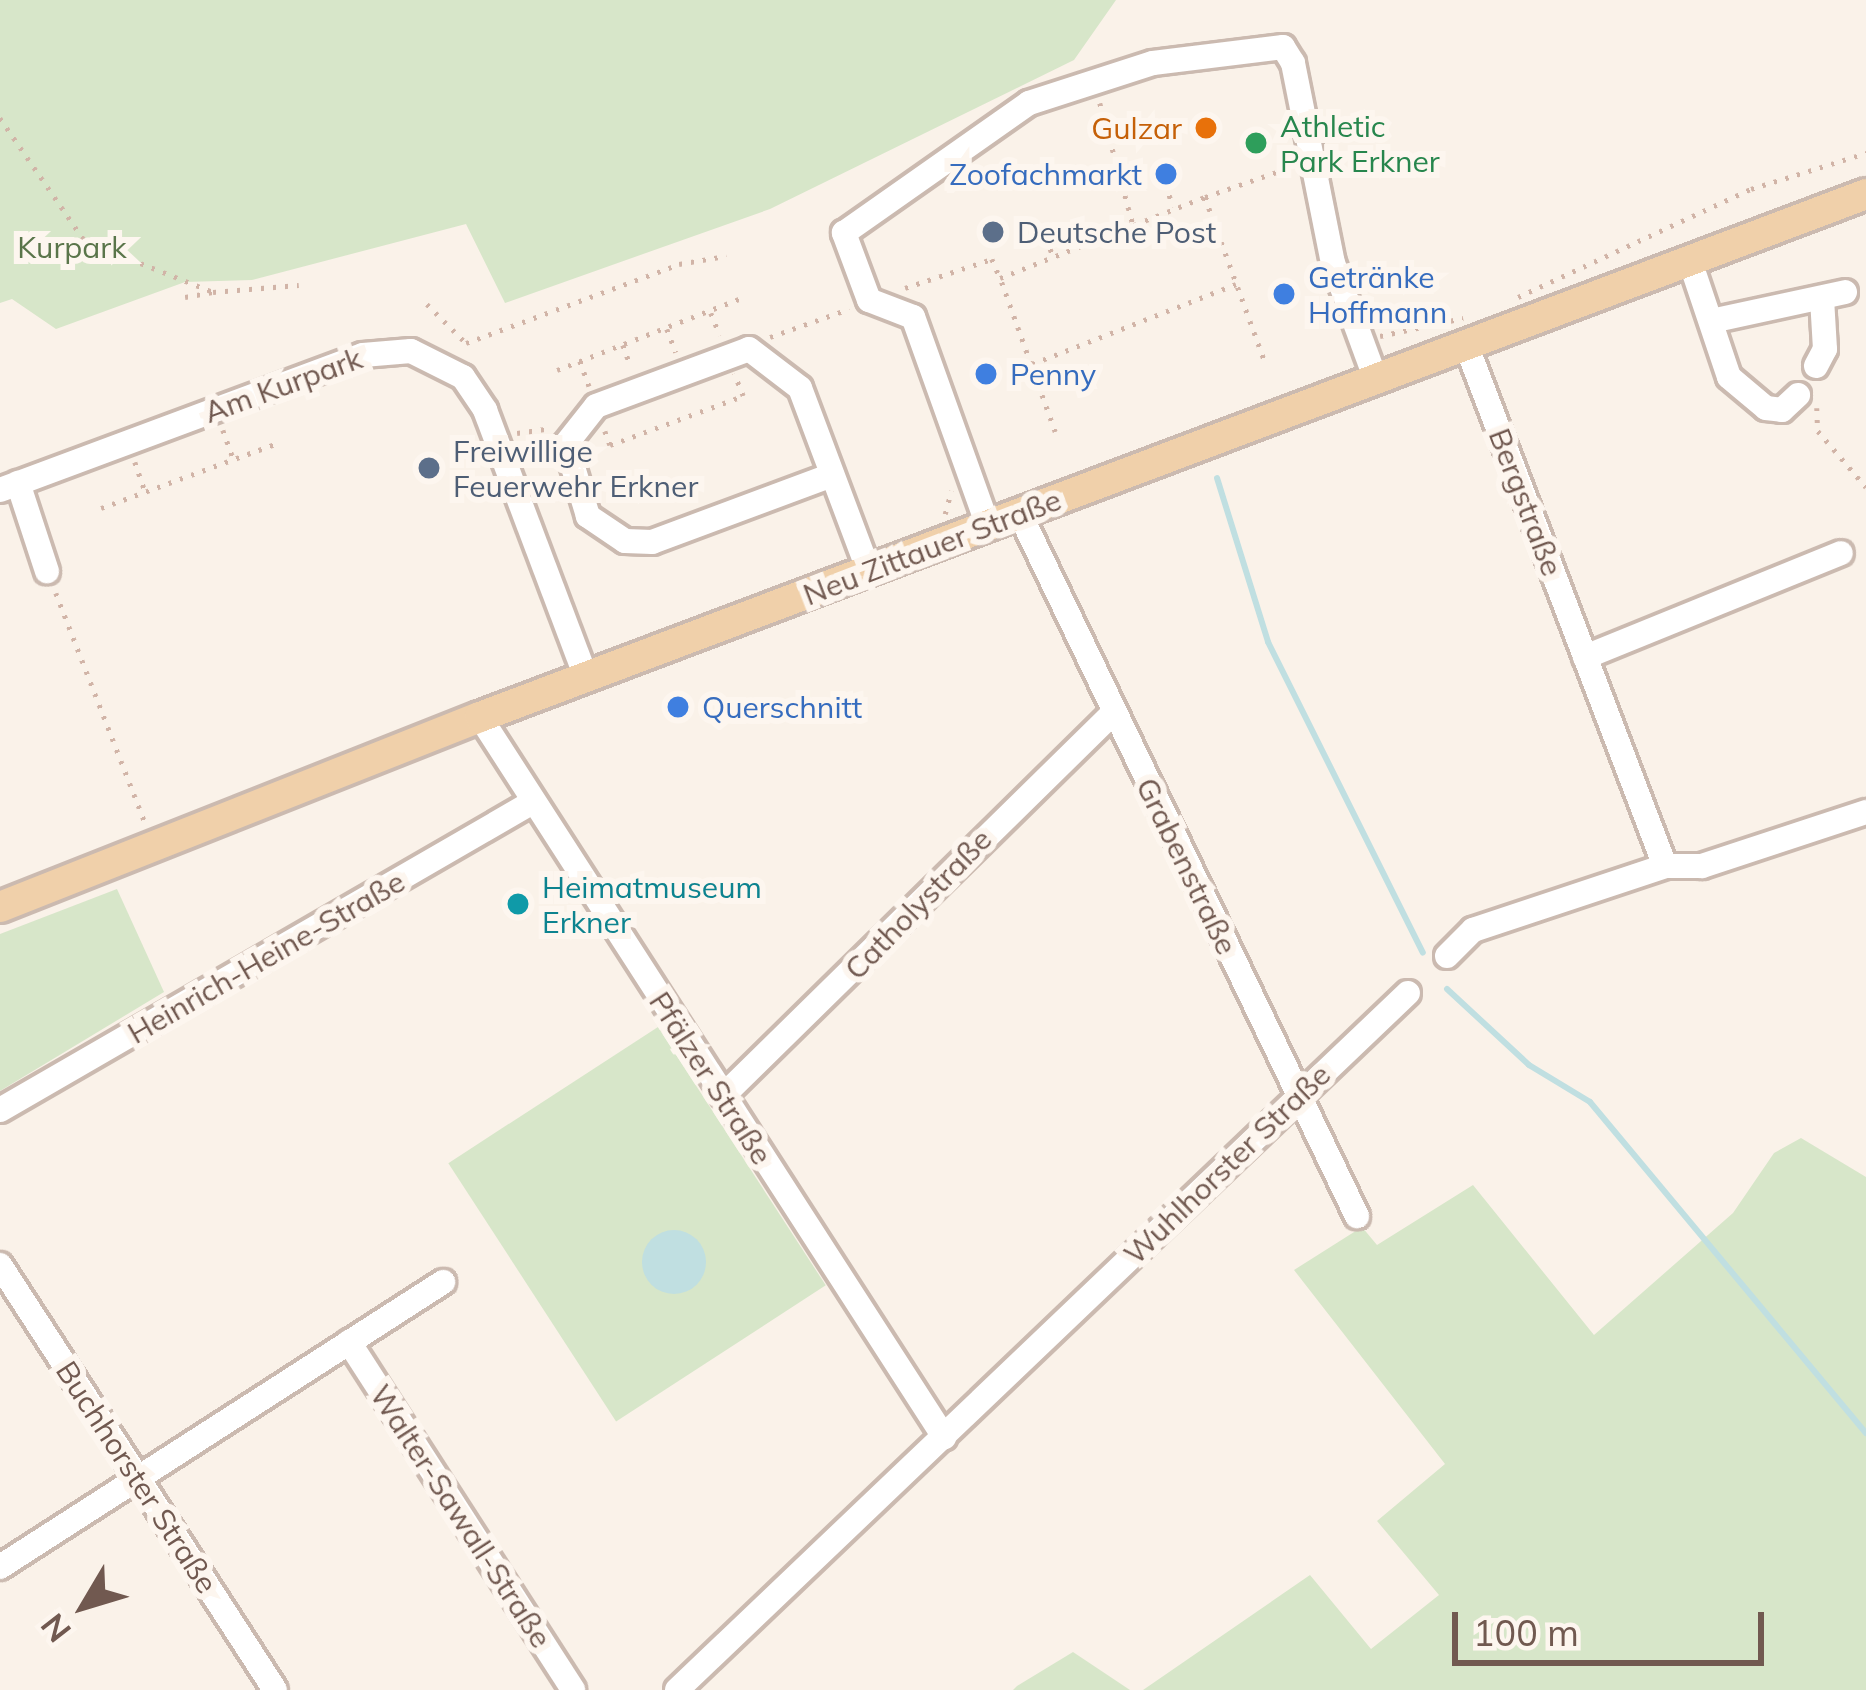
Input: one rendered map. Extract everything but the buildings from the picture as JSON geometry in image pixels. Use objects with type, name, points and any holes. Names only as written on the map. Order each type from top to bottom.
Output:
[{"type":"main road","name":"Neu Zittauer Straße","points":[[0,907],[150,837],[869,572],[1866,194]]},
{"type":"street","points":[[988,526],[913,317],[869,300],[844,233],[852,222],[1030,103],[1094,80],[1259,44],[1282,46],[1293,63],[1311,162],[1358,338],[1376,380]]},
{"type":"street","points":[[1690,261],[1716,320],[1730,377],[1743,391],[1782,410],[1798,395]]},
{"type":"street","points":[[1716,320],[1833,295],[1825,349],[1816,366]]},
{"type":"street","name":"Bergstraße","points":[[1467,347],[1665,866]]},
{"type":"street","points":[[832,475],[652,542],[625,541],[588,516],[569,472],[566,444],[577,424],[596,406],[749,349],[800,388],[869,572]]},
{"type":"street","name":"Am Kurpark","points":[[9,487],[363,355],[411,351],[463,377],[485,410],[586,677]]},
{"type":"street","points":[[9,487],[47,571]]},
{"type":"street","name":"Grabenstraße","points":[[1020,514],[1357,1216]]},
{"type":"street","points":[[1585,657],[1841,554]]},
{"type":"street","name":"Catholystraße","points":[[723,1096],[1113,713]]},
{"type":"street","name":"Pfälzer Straße","points":[[480,717],[531,803],[944,1437]]},
{"type":"street","name":"Heinrich-Heine-Straße","points":[[0,1110],[531,803]]},
{"type":"street","points":[[1447,956],[1473,931],[1665,866],[1702,866],[1866,812]]},
{"type":"street","name":"Wuhlhorster Straße","points":[[677,1690],[1408,993]]},
{"type":"street","name":"Buchhorster Straße","points":[[0,1265],[274,1690]]},
{"type":"street","points":[[0,1568],[443,1282]]},
{"type":"street","name":"Walter-Sawall-Straße","points":[[349,1342],[573,1690]]},
{"type":"path","points":[[1094,80],[1137,239]]},
{"type":"path","points":[[0,118],[85,241],[213,292]]},
{"type":"path","points":[[1506,303],[1751,188],[1866,153]]},
{"type":"path","points":[[1000,278],[1174,208],[1311,162]]},
{"type":"path","points":[[1166,184],[1174,208]]},
{"type":"path","points":[[1205,197],[1266,365]]},
{"type":"path","points":[[1041,227],[1053,256]]},
{"type":"path","points":[[427,304],[466,343],[679,264],[727,256]]},
{"type":"path","points":[[759,341],[992,259],[1055,432]]},
{"type":"path","points":[[1032,364],[1237,284]]},
{"type":"path","points":[[185,297],[299,285]]},
{"type":"path","points":[[557,370],[742,298]]},
{"type":"path","points":[[1358,338],[1474,315]]},
{"type":"path","points":[[1253,329],[1263,326]]},
{"type":"path","points":[[1824,391],[1818,431],[1866,487]]},
{"type":"path","points":[[610,445],[743,396]]},
{"type":"path","points":[[514,434],[577,424]]},
{"type":"path","points":[[225,436],[233,458]]},
{"type":"path","points":[[101,508],[280,442]]},
{"type":"path","points":[[137,466],[145,491]]},
{"type":"path","points":[[47,571],[150,837]]},
{"type":"green space","name":"Kurpark","points":[[0,0],[1116,0],[1074,60],[770,209],[505,303],[466,224],[252,280],[185,282],[56,329],[12,299],[0,303]]},
{"type":"green space","points":[[117,889],[164,992],[0,1091],[0,934]]},
{"type":"green space","points":[[658,1027],[826,1285],[616,1421],[448,1163]]},
{"type":"green space","points":[[1801,1138],[1866,1177],[1866,1690],[1143,1690],[1310,1575],[1371,1649],[1439,1595],[1377,1521],[1445,1464],[1294,1270],[1362,1227],[1377,1245],[1473,1185],[1594,1335],[1733,1213],[1774,1153]]},
{"type":"green space","points":[[1073,1652],[1130,1690],[1013,1690],[1017,1686]]},
{"type":"water","points":[[674,1230],[697,1239],[706,1262],[697,1285],[674,1294],[651,1285],[642,1262],[651,1239]]},
{"type":"waterway","points":[[1217,478],[1268,642],[1423,953]]},
{"type":"waterway","points":[[1447,989],[1529,1065],[1590,1102],[1866,1433]]},
{"type":"place","name":"Gulzar","points":[[1206,128]]},
{"type":"place","name":"Athletic Park Erkner","points":[[1256,143]]},
{"type":"place","name":"Zoofachmarkt","points":[[1166,174]]},
{"type":"place","name":"Deutsche Post","points":[[993,232]]},
{"type":"place","name":"Getränke Hoffmann","points":[[1284,294]]},
{"type":"place","name":"Penny","points":[[986,374]]},
{"type":"place","name":"Freiwillige Feuerwehr Erkner","points":[[429,468]]},
{"type":"place","name":"Querschnitt","points":[[678,707]]},
{"type":"place","name":"Heimatmuseum Erkner","points":[[518,904]]}]
